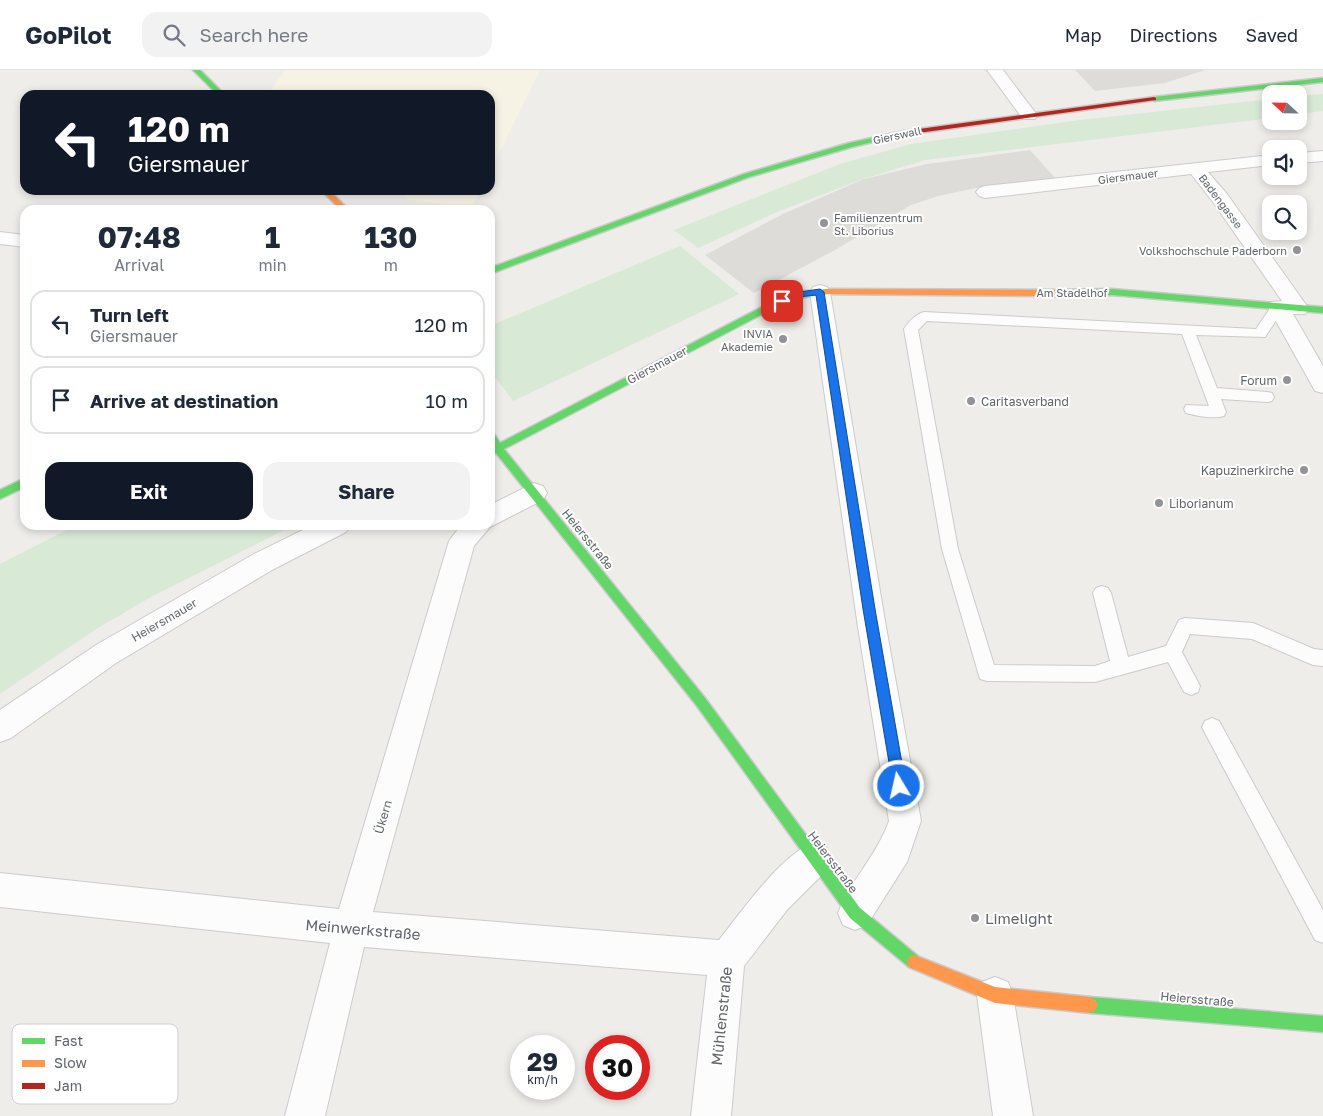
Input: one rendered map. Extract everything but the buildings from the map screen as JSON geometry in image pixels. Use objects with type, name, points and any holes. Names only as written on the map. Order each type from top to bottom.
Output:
[{"type":"street","points":[[196,70],[217,90]]},
{"type":"street","points":[[995,70],[1029,115]]},
{"type":"street","name":"Gierswall","points":[[495,269],[644,214],[809,157],[875,140],[944,126],[1160,98],[1323,80]]},
{"type":"street","points":[[1307,157],[1323,156]]},
{"type":"street","name":"Giersmauer","points":[[985,192],[1262,161]]},
{"type":"street","name":"Badengasse","points":[[1196,168],[1220,198],[1288,308],[1323,385]]},
{"type":"street","points":[[330,195],[340,205]]},
{"type":"street","points":[[0,238],[20,240]]},
{"type":"street","points":[[820,292],[866,588],[905,821],[895,850],[854,913]]},
{"type":"street","name":"Giersmauer","points":[[495,449],[769,307],[796,295],[820,292]]},
{"type":"street","name":"Am Stadelhof","points":[[820,292],[897,294],[1112,292],[1323,310]]},
{"type":"street","name":"Heiersstraße","points":[[495,451],[534,493],[701,702],[854,913],[915,963],[995,995],[1323,1024]]},
{"type":"street","points":[[0,495],[20,485]]},
{"type":"street","points":[[495,515],[534,493]]},
{"type":"street","name":"Heiersmauer","points":[[0,728],[106,654],[263,562],[327,530]]},
{"type":"street","name":"Ükern","points":[[305,1116],[351,928],[462,541],[473,530]]},
{"type":"street","name":"Mühlenstraße","points":[[711,1116],[727,959],[775,898],[814,859]]},
{"type":"street","name":"Meinwerkstraße","points":[[0,890],[351,928],[727,959]]},
{"type":"street","points":[[995,995],[1013,1116]]},
{"type":"lane","points":[[1288,308],[1260,334],[924,316],[912,328],[950,549],[987,673],[1095,674],[1172,653],[1185,626],[1253,631],[1312,657],[1323,658]]},
{"type":"lane","points":[[1187,330],[1219,412],[1191,409]]},
{"type":"lane","points":[[1211,393],[1268,397]]},
{"type":"lane","points":[[1102,594],[1121,667]]},
{"type":"lane","points":[[1172,653],[1191,686]]},
{"type":"lane","points":[[1212,727],[1323,932]]},
{"type":"shaded area","points":[[285,70],[540,70],[495,162],[495,90],[271,90]]},
{"type":"shaded area","points":[[1075,70],[1205,70],[1165,83],[1095,91]]},
{"type":"shaded area","name":"Familienzentrum St. Liborius","points":[[1030,150],[1056,179],[976,188],[938,196],[911,205],[835,250],[754,293],[705,255],[783,214],[864,179],[927,164]]},
{"type":"shaded area","points":[[404,195],[478,195],[473,205],[448,205],[410,200]]},
{"type":"green space","points":[[1323,94],[1323,111],[1308,113],[1308,95]]},
{"type":"green space","points":[[1262,100],[1262,119],[925,160],[863,179],[777,212],[698,248],[674,230],[840,164],[911,144],[1080,120]]},
{"type":"green space","points":[[680,246],[739,294],[513,401],[495,377],[495,324]]},
{"type":"green space","points":[[66,530],[284,530],[151,597],[98,628],[0,694],[0,564]]},
{"type":"traffic: fast","points":[[196,70],[217,90]]},
{"type":"traffic: fast","points":[[1154,99],[1323,80]]},
{"type":"traffic: fast","points":[[495,269],[746,176],[799,159],[904,133]]},
{"type":"traffic: fast","points":[[495,449],[769,307],[796,295],[826,292]]},
{"type":"traffic: fast","points":[[1054,293],[1112,292],[1323,310]]},
{"type":"traffic: fast","points":[[495,443],[701,702],[855,913],[914,962]]},
{"type":"traffic: fast","points":[[0,495],[20,485]]},
{"type":"traffic: fast","points":[[1090,1005],[1323,1024]]},
{"type":"traffic: slow","points":[[330,195],[340,205]]},
{"type":"traffic: slow","points":[[826,292],[1054,293]]},
{"type":"traffic: slow","points":[[914,962],[995,995],[1090,1005]]},
{"type":"traffic: jam","points":[[904,133],[1154,99]]},
{"type":"place","name":"Familienzentrum St. Liborius","points":[[824,223]]},
{"type":"place","name":"Volkshochschule Paderborn","points":[[1297,250]]},
{"type":"place","name":"INVIA Akademie","points":[[783,339]]},
{"type":"place","name":"Forum","points":[[1287,380]]},
{"type":"place","name":"Caritasverband","points":[[971,401]]},
{"type":"place","name":"Kapuzinerkirche","points":[[1304,470]]},
{"type":"place","name":"Liborianum","points":[[1159,503]]},
{"type":"place","name":"Limelight","points":[[975,918]]},
{"type":"route","points":[[782,301],[796,295],[820,292],[849,484],[899,786]]}]
